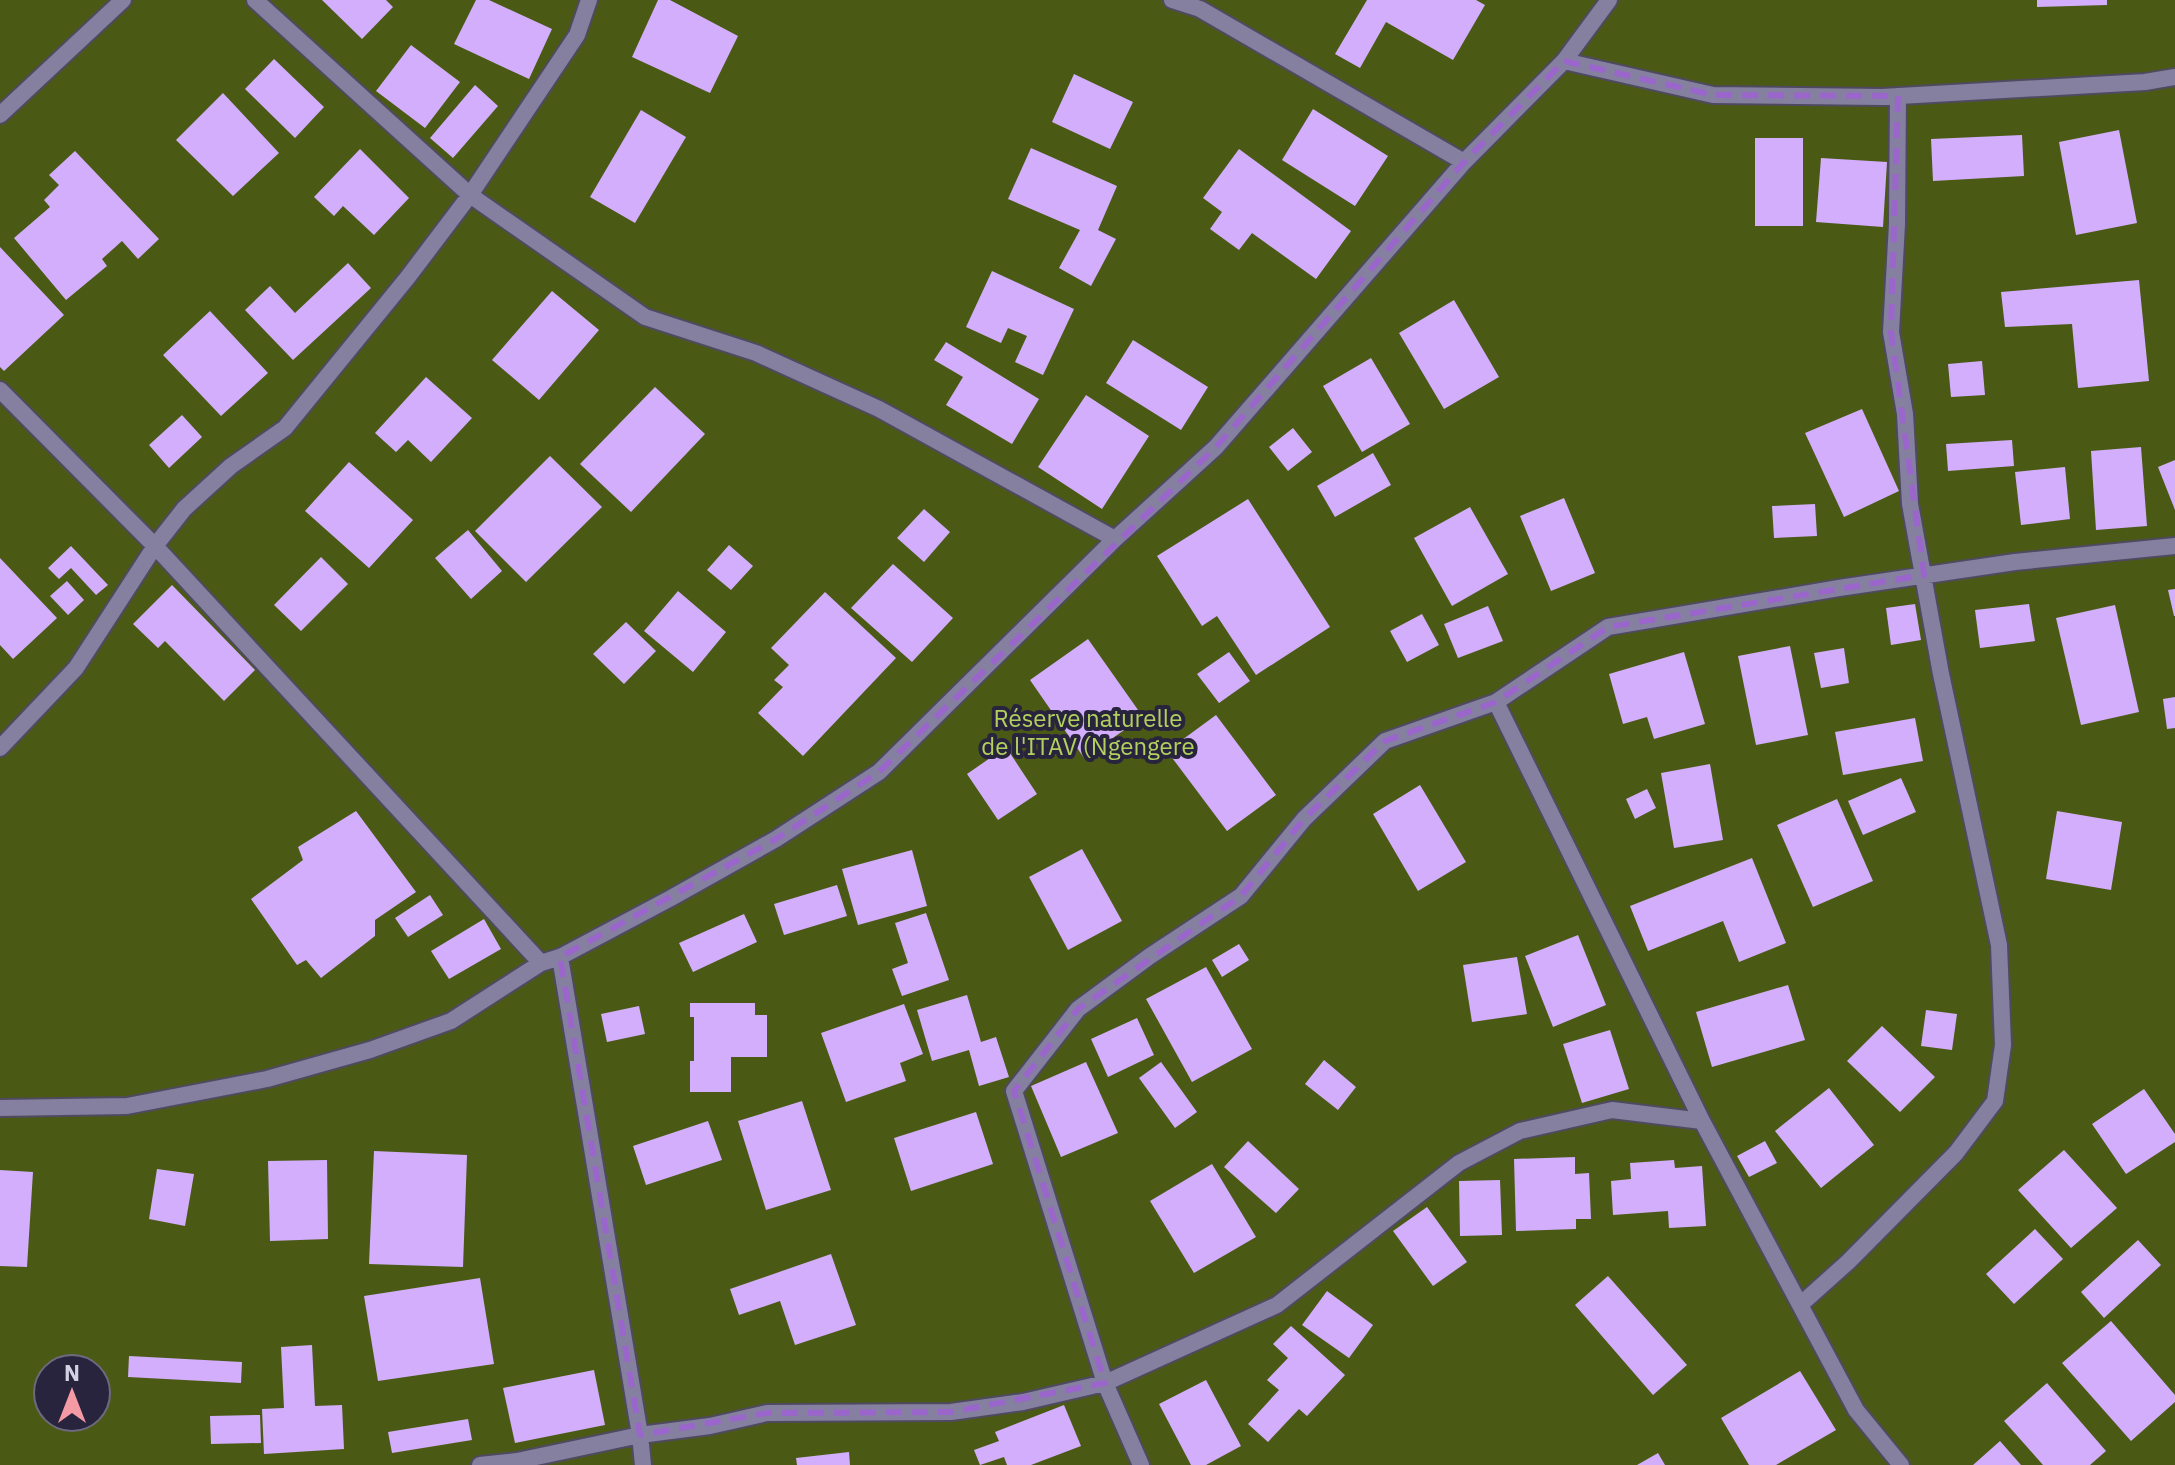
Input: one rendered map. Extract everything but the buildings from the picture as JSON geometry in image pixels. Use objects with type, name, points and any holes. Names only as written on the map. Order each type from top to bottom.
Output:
[{"type":"street","points":[[0,115],[123,0]]},
{"type":"street","points":[[255,0],[470,195],[645,317],[756,353],[879,409],[1115,539]]},
{"type":"street","points":[[0,748],[76,668],[155,546],[193,500],[231,466],[285,428],[408,277],[470,195],[577,35],[589,0]]},
{"type":"street","points":[[1172,0],[1200,9],[1464,162]]},
{"type":"street","points":[[0,1108],[127,1106],[267,1079],[370,1050],[451,1021],[541,963],[560,957],[776,839],[879,772],[1115,539],[1216,447],[1464,162],[1564,61],[1609,0]]},
{"type":"street","points":[[1564,61],[1713,95],[1898,96],[2145,82],[2175,77]]},
{"type":"street","points":[[1800,1305],[1848,1262],[1956,1153],[1995,1101],[2003,1045],[1999,945],[1941,674],[1910,504],[1905,414],[1891,332],[1897,224],[1898,96]]},
{"type":"street","points":[[0,390],[155,546],[541,963]]},
{"type":"street","points":[[1141,1465],[1105,1383],[1014,1091],[1078,1009],[1150,956],[1241,896],[1304,819],[1385,741],[1496,702],[1608,627],[2015,562],[2175,546]]},
{"type":"street","points":[[1496,702],[1702,1121],[1856,1410],[1901,1465]]},
{"type":"street","points":[[560,957],[643,1465]]},
{"type":"street","points":[[480,1465],[517,1461],[767,1413],[951,1412],[1023,1402],[1105,1383],[1277,1305],[1459,1163],[1520,1131],[1612,1110],[1702,1121]]},
{"type":"highlighted area","points":[[1564,61],[1713,95],[1898,96],[1891,332],[1924,575],[1608,627],[1496,702],[1385,741],[1304,819],[1241,896],[1078,1009],[1014,1091],[1105,1383],[951,1412],[767,1413],[640,1435],[560,957],[776,839],[879,772],[1216,447],[1464,162]]},
{"type":"green space","name":"Réserve naturelle de l'ITAV (Ngengere","points":[[0,0],[2175,0],[2175,1465],[0,1465]]}]
